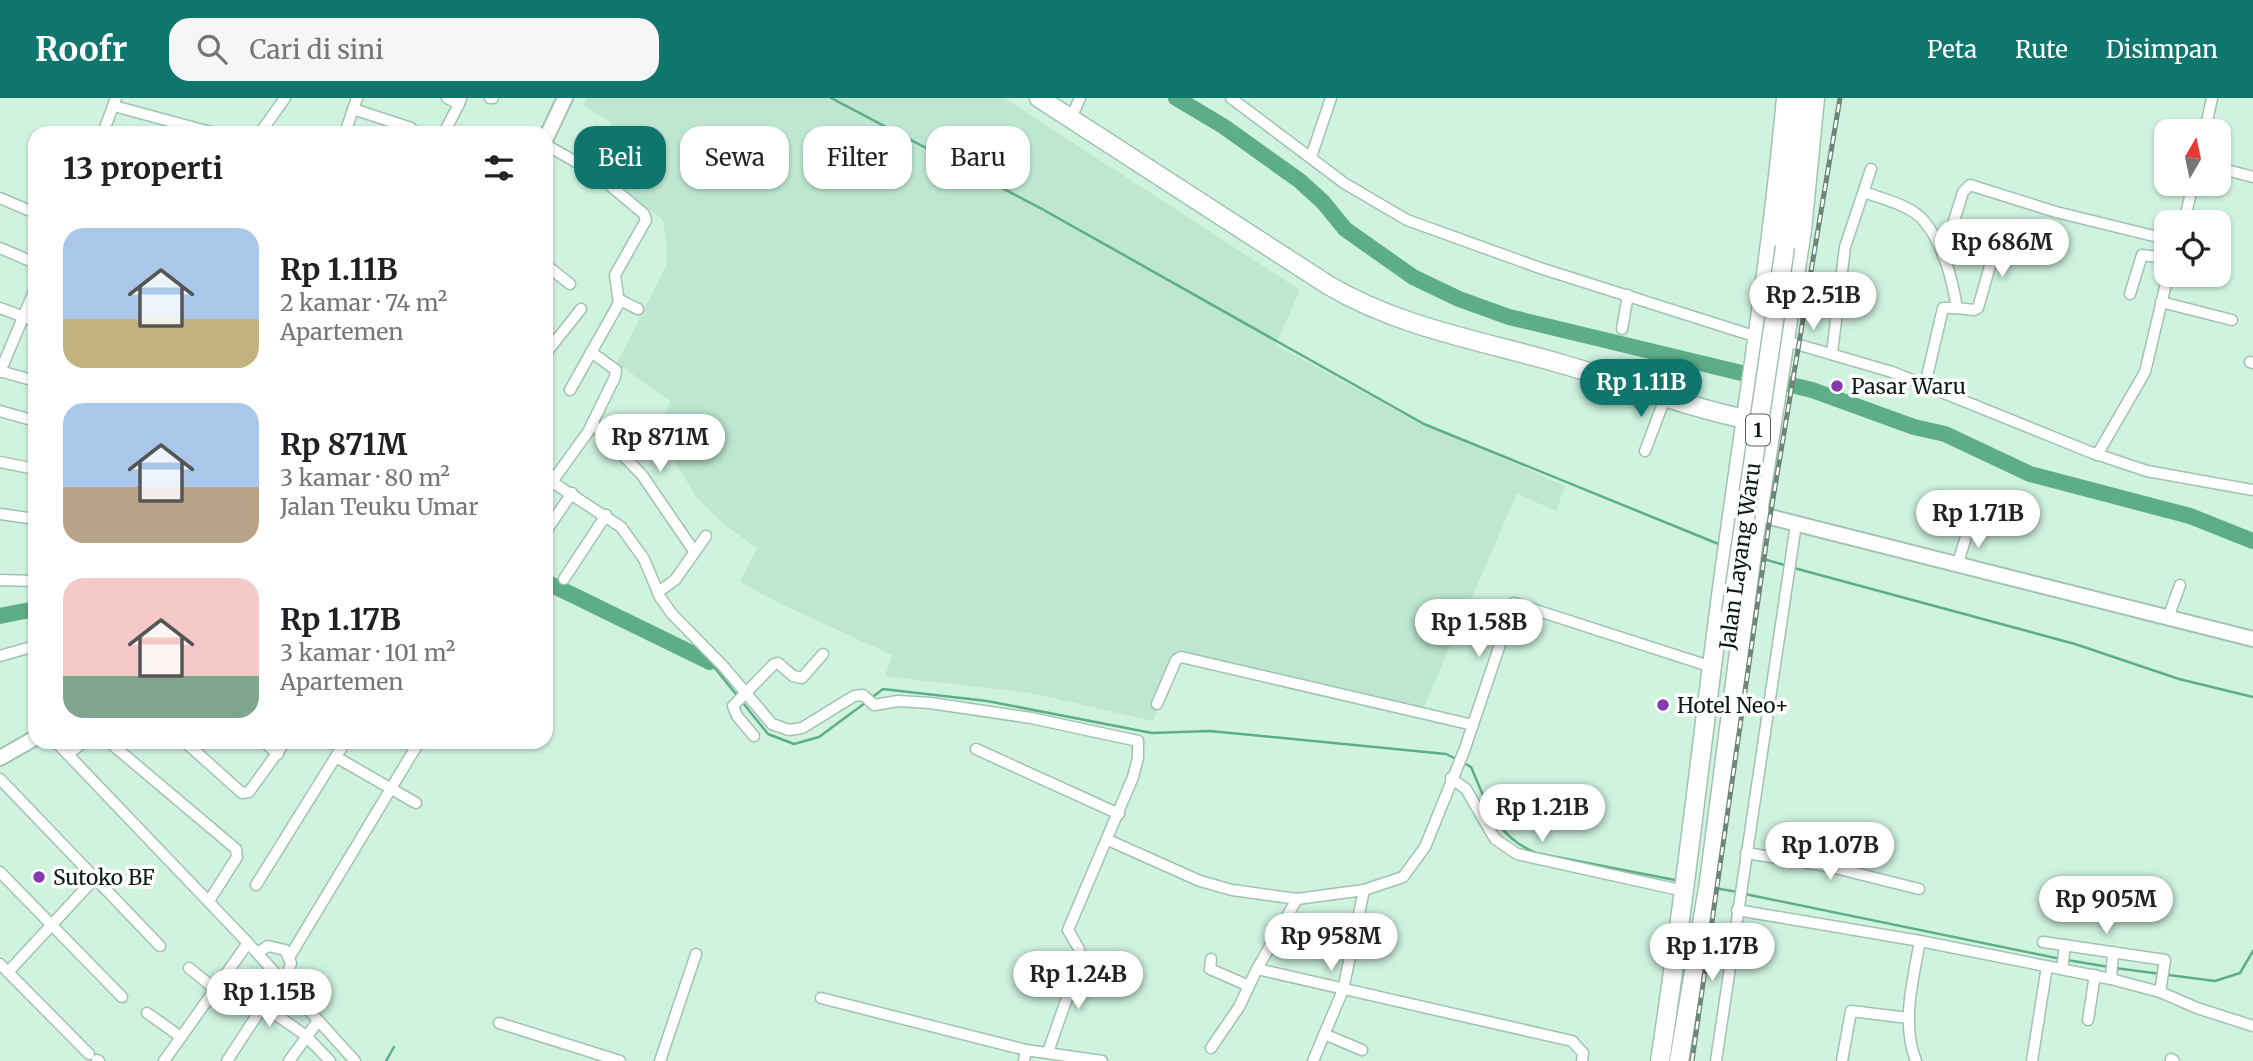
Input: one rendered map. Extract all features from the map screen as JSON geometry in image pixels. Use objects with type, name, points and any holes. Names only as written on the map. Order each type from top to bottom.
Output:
[{"type":"highway","points":[[1039,98],[1328,285],[1374,309],[1408,323],[1556,362],[1701,410],[1727,428],[1741,457]]},
{"type":"highway","points":[[1694,888],[1712,667],[1786,98]]},
{"type":"highway","name":"Jalan Layang Waru","points":[[1688,939],[1731,612],[1785,247],[1800,98]]},
{"type":"highway","points":[[1694,888],[1751,564],[1786,341],[1815,98]]},
{"type":"highway","points":[[1748,400],[1758,410],[1776,401]]},
{"type":"highway","points":[[1701,410],[1748,400]]},
{"type":"highway","points":[[1701,410],[1748,400]]},
{"type":"highway","points":[[1748,400],[1772,425]]},
{"type":"highway","name":"1","points":[[1660,1061],[1688,939]]},
{"type":"highway","name":"1","points":[[1679,1061],[1688,939]]},
{"type":"street","points":[[265,126],[285,98]]},
{"type":"street","points":[[347,126],[357,98]]},
{"type":"street","points":[[447,98],[460,101],[448,126]]},
{"type":"street","points":[[552,126],[565,98]]},
{"type":"street","points":[[1071,118],[1080,98]]},
{"type":"street","points":[[1231,98],[1377,205],[1407,220],[1503,256],[1757,337]]},
{"type":"street","points":[[1311,158],[1331,98]]},
{"type":"street","points":[[2208,119],[2212,98]]},
{"type":"street","points":[[106,126],[115,102],[192,126]]},
{"type":"street","points":[[353,109],[405,126]]},
{"type":"street","points":[[553,149],[593,172],[646,217],[646,224],[615,275],[620,300],[570,390]]},
{"type":"street","points":[[1832,353],[1845,247],[1871,169]]},
{"type":"street","points":[[2231,171],[2253,177]]},
{"type":"street","points":[[1943,256],[1963,192],[1970,185],[2056,212],[2154,236]]},
{"type":"street","points":[[1864,192],[1911,211],[1924,220],[1951,273],[1957,308]]},
{"type":"street","points":[[0,198],[28,211]]},
{"type":"street","points":[[1925,385],[1943,308],[1978,308],[1999,234]]},
{"type":"street","points":[[0,248],[28,260]]},
{"type":"street","points":[[2130,294],[2143,254],[2154,256]]},
{"type":"street","points":[[553,271],[570,284]]},
{"type":"street","points":[[2096,455],[2139,387],[2153,347],[2165,287]]},
{"type":"street","points":[[1622,329],[1628,295]]},
{"type":"street","points":[[620,300],[638,309]]},
{"type":"street","points":[[2161,302],[2232,320]]},
{"type":"street","points":[[28,305],[0,372],[28,379]]},
{"type":"street","points":[[0,308],[28,318]]},
{"type":"street","points":[[553,343],[581,309]]},
{"type":"street","points":[[1786,341],[1832,353],[1925,385],[2096,455],[2147,471],[2253,489]]},
{"type":"street","points":[[553,476],[592,423],[617,372],[591,352]]},
{"type":"street","points":[[1645,451],[1665,398]]},
{"type":"street","points":[[0,411],[28,419]]},
{"type":"street","points":[[592,423],[642,475],[694,551]]},
{"type":"street","points":[[0,462],[28,468]]},
{"type":"street","points":[[553,485],[572,493],[606,515],[630,538],[659,595],[743,697],[772,724],[789,730],[808,726],[854,696],[863,695],[872,703],[910,701],[943,705],[1031,718],[1136,740],[1140,746],[1138,758],[1119,814],[1068,930],[1079,948],[1080,961],[1048,1052]]},
{"type":"street","points":[[553,521],[572,493]]},
{"type":"street","points":[[0,514],[28,518]]},
{"type":"street","points":[[1758,514],[2253,639]]},
{"type":"street","points":[[564,579],[606,515]]},
{"type":"street","points":[[1716,1061],[1796,524]]},
{"type":"street","points":[[1957,566],[1970,524]]},
{"type":"street","points":[[659,595],[675,580],[706,536]]},
{"type":"street","points":[[0,580],[28,581]]},
{"type":"street","points":[[2168,618],[2180,585]]},
{"type":"street","points":[[1108,839],[1200,881],[1232,890],[1297,900],[1364,890],[1403,877],[1425,847],[1474,725],[1514,603],[1712,667]]},
{"type":"street","points":[[0,656],[28,648]]},
{"type":"street","points":[[754,736],[733,709],[743,697],[774,664],[802,678],[823,654]]},
{"type":"street","points":[[1157,704],[1177,660],[1181,657],[1474,725]]},
{"type":"street","points":[[0,758],[28,742]]},
{"type":"street","points":[[63,749],[209,901],[355,1061]]},
{"type":"street","points":[[68,754],[75,749]]},
{"type":"street","points":[[117,749],[236,849],[237,857],[209,901]]},
{"type":"street","points":[[192,749],[243,793],[249,792],[281,749]]},
{"type":"street","points":[[272,749],[278,754]]},
{"type":"street","points":[[256,884],[341,749]]},
{"type":"street","points":[[282,981],[290,970],[287,953],[415,749]]},
{"type":"street","points":[[976,749],[1119,814]]},
{"type":"street","points":[[336,757],[391,786],[416,803]]},
{"type":"street","points":[[1454,774],[1466,789],[1495,839],[1517,854],[1694,888]]},
{"type":"street","points":[[0,779],[160,946]]},
{"type":"street","points":[[1746,853],[1827,866],[1919,889]]},
{"type":"street","points":[[0,872],[122,997]]},
{"type":"street","points":[[95,878],[4,968],[95,1058]]},
{"type":"street","points":[[1312,1061],[1343,990],[1364,890]]},
{"type":"street","points":[[1212,1048],[1297,900]]},
{"type":"street","points":[[1737,906],[2047,966],[2064,957],[2112,966],[2165,960],[2160,992]]},
{"type":"street","points":[[1916,1061],[1909,1038],[1909,1018],[1920,941]]},
{"type":"street","points":[[2043,942],[2095,975]]},
{"type":"street","points":[[164,1061],[248,943]]},
{"type":"street","points":[[257,953],[268,946],[287,953]]},
{"type":"street","points":[[660,1061],[696,954]]},
{"type":"street","points":[[1210,959],[1210,968],[1249,986]]},
{"type":"street","points":[[2044,1061],[2033,1058],[2047,966]]},
{"type":"street","points":[[2095,975],[2112,966]]},
{"type":"street","points":[[2112,966],[2197,1008],[2253,1026]]},
{"type":"street","points":[[189,968],[215,989]]},
{"type":"street","points":[[1257,969],[1572,1041],[1580,1047],[1582,1061]]},
{"type":"street","points":[[2088,1020],[2095,975]]},
{"type":"street","points":[[223,978],[305,1035],[330,1061]]},
{"type":"street","points":[[821,998],[1025,1056],[1048,1052],[1102,1061]]},
{"type":"street","points":[[227,1061],[263,1006]]},
{"type":"street","points":[[1842,1061],[1851,1011],[1909,1018]]},
{"type":"street","points":[[147,1013],[181,1037]]},
{"type":"street","points":[[289,1061],[305,1035],[318,1021]]},
{"type":"street","points":[[499,1023],[620,1061]]},
{"type":"street","points":[[1324,1034],[1362,1050]]},
{"type":"shaded area","points":[[586,98],[1004,98],[1300,290],[1276,345],[1401,413],[1565,486],[1556,511],[1517,494],[1422,711],[1181,654],[1153,721],[1031,693],[885,676],[892,655],[740,582],[757,548],[722,523],[697,498],[664,444],[666,412],[670,401],[617,363],[666,266],[667,246],[663,220],[623,189],[666,189],[666,126],[611,126],[612,123],[583,105]]},
{"type":"waterway","points":[[831,98],[1042,209],[1424,424],[1721,545]]},
{"type":"waterway","points":[[1176,98],[1223,126],[1300,181],[1323,202],[1345,229],[1413,277],[1459,299],[1509,317],[1812,390],[1914,427],[1945,434],[2030,474],[2190,516],[2253,541]]},
{"type":"waterway","points":[[1757,557],[1788,566]]},
{"type":"waterway","points":[[1794,568],[2075,644],[2179,679],[2253,697]]},
{"type":"waterway","points":[[553,585],[710,662]]},
{"type":"waterway","points":[[0,616],[28,610]]},
{"type":"waterway","points":[[710,662],[768,734],[794,744],[819,737],[865,703]]},
{"type":"waterway","points":[[870,699],[883,689],[987,701],[1152,733],[1210,731],[1446,754],[1456,759]]},
{"type":"waterway","points":[[1462,762],[1471,767],[1494,818],[1502,829],[1522,846],[1536,853],[1680,881]]},
{"type":"waterway","points":[[1714,888],[1738,892]]},
{"type":"waterway","points":[[1745,894],[2061,959]]},
{"type":"waterway","points":[[2115,968],[2215,981],[2240,973],[2253,951]]},
{"type":"waterway","points":[[2067,960],[2109,967]]},
{"type":"waterway","points":[[386,1061],[394,1047]]},
{"type":"railway","points":[[1692,1061],[1770,517],[1840,98]]},
{"type":"place","name":"Pasar Waru","points":[[1837,386]]},
{"type":"place","name":"Hotel Neo+","points":[[1663,705]]},
{"type":"place","name":"Sutoko BF","points":[[39,877]]}]
